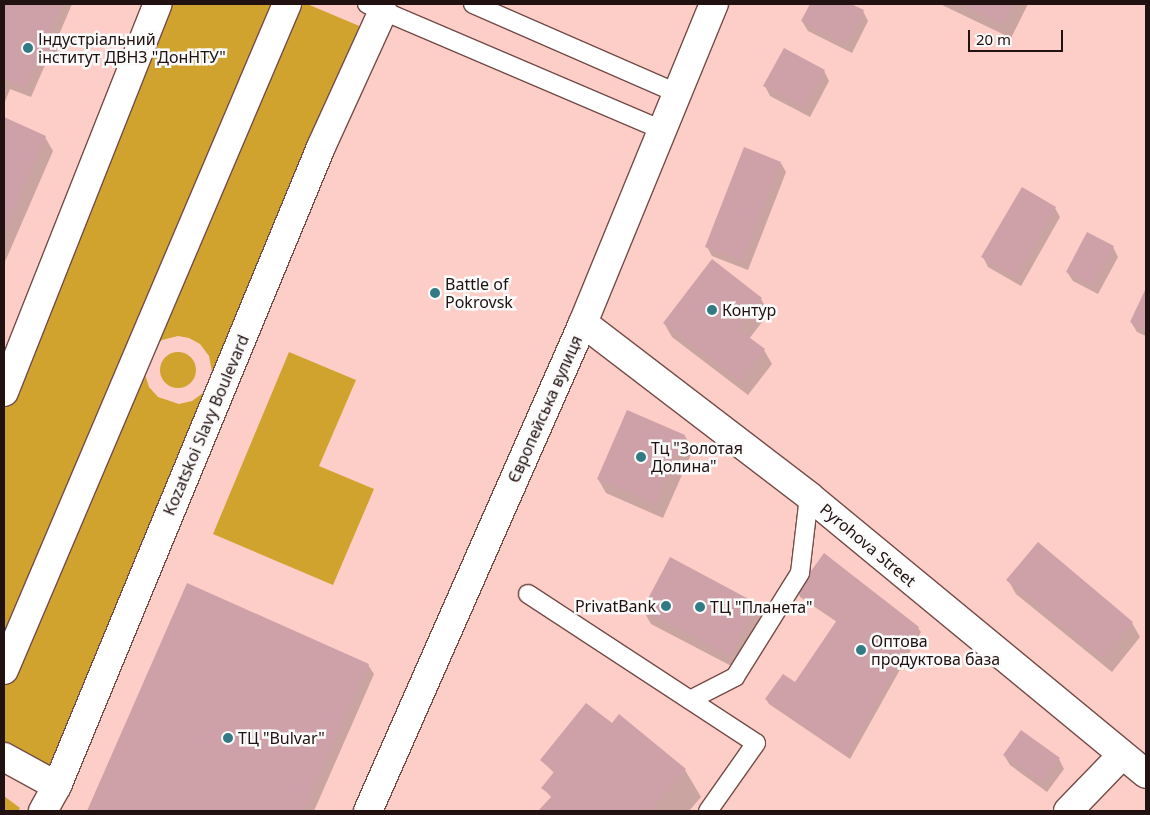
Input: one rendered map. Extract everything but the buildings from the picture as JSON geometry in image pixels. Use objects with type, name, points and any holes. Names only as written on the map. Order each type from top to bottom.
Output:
[{"type":"street","points":[[4,392],[158,4]]},
{"type":"street","points":[[4,670],[287,4]]},
{"type":"street","name":"Європейська вулиця","points":[[368,811],[583,323],[714,4]]},
{"type":"street","name":"Kozatskoi Slavy Boulevard","points":[[43,811],[57,786],[321,147],[375,7]]},
{"type":"street","name":"Pyrohova Street","points":[[583,323],[809,496],[1146,774]]},
{"type":"street","points":[[1068,811],[1122,755]]},
{"type":"street","points":[[4,757],[57,786]]},
{"type":"lane","points":[[473,4],[677,93]]},
{"type":"lane","points":[[375,7],[662,130]]},
{"type":"lane","points":[[690,700],[735,677],[800,573],[809,496]]},
{"type":"lane","points":[[528,594],[756,743],[708,811]]},
{"type":"shaded area","points":[[165,4],[307,4],[369,30],[57,786],[4,757],[4,399]],"holes":[[[178,336],[189,338],[200,344],[209,356],[212,372],[203,393],[192,401],[179,404],[158,397],[149,387],[145,374],[156,345],[162,340]]]},
{"type":"shaded area","points":[[178,352],[191,357],[196,370],[191,383],[178,388],[165,383],[160,370],[165,357]]},
{"type":"shaded area","points":[[289,352],[356,380],[319,466],[374,489],[333,585],[213,534]]},
{"type":"shaded area","points":[[4,796],[20,808],[18,811],[4,811]]},
{"type":"place","name":"Індустріальний інститут ДВНЗ \"ДонНТУ\"","points":[[28,48]]},
{"type":"place","name":"Battle of Pokrovsk","points":[[435,293]]},
{"type":"place","name":"Контур","points":[[712,310]]},
{"type":"place","name":"Тц \"Золотая Долина\"","points":[[641,457]]},
{"type":"place","name":"PrivatBank","points":[[666,606]]},
{"type":"place","name":"ТЦ \"Планета\"","points":[[700,607]]},
{"type":"place","name":"Оптова продуктова база","points":[[861,650]]},
{"type":"place","name":"ТЦ \"Bulvar\"","points":[[228,738]]}]
